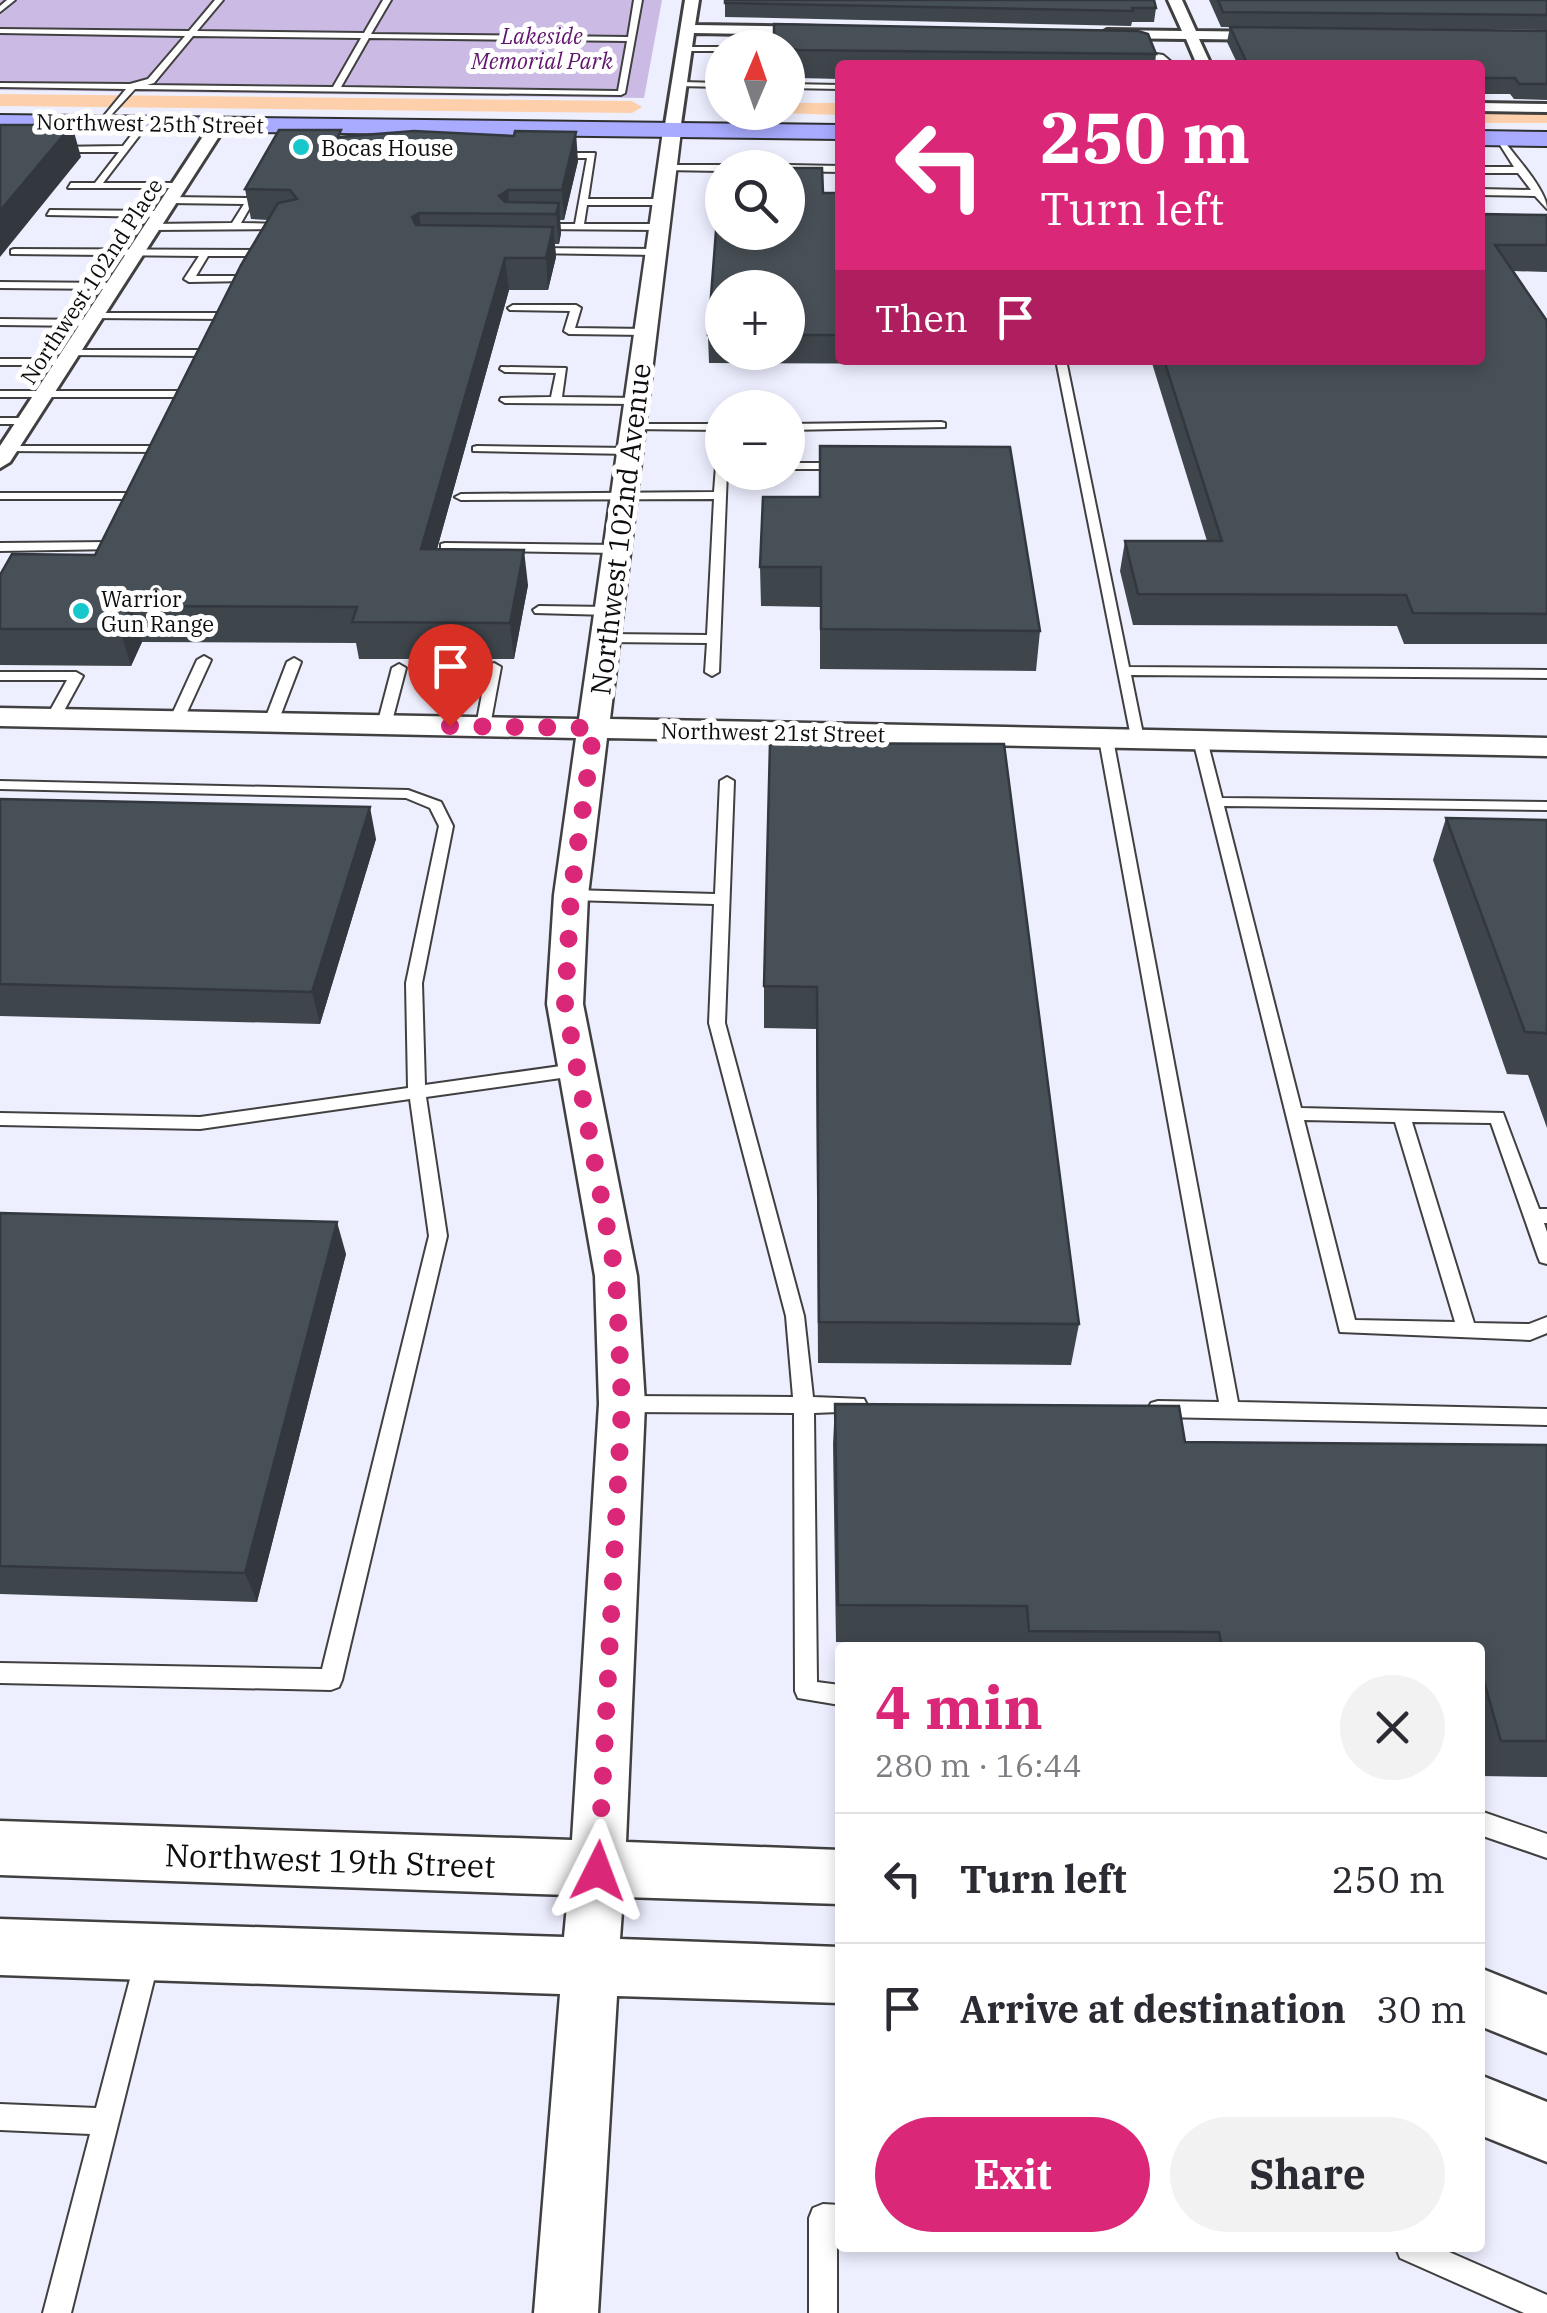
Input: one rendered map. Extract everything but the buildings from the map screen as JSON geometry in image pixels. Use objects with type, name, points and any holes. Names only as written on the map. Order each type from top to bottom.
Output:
[{"type":"main road","name":"Northwest 25th Street","points":[[0,122],[108,116],[145,123],[412,134],[835,132]]},
{"type":"main road","points":[[1489,139],[1547,139]]},
{"type":"street","name":"Northwest 102nd Avenue","points":[[566,2313],[598,1871],[622,1404],[616,1276],[565,1004],[571,894],[692,0]]},
{"type":"street","points":[[1174,0],[1202,60]]},
{"type":"street","points":[[688,30],[835,31]]},
{"type":"street","points":[[1092,34],[1290,36]]},
{"type":"street","points":[[1485,107],[1547,108]]},
{"type":"street","name":"Northwest 102nd Place","points":[[4,456],[219,124]]},
{"type":"street","name":"Northwest 21st Street","points":[[0,717],[1547,746]]},
{"type":"street","name":"Northwest 19th Street","points":[[0,1848],[835,1877]]},
{"type":"street","points":[[0,1946],[835,1976]]},
{"type":"street","points":[[1485,1998],[1547,2024]]},
{"type":"street","points":[[1485,2107],[1547,2132]]},
{"type":"lane","points":[[0,10],[10,0]]},
{"type":"lane","points":[[108,116],[134,86],[151,81],[219,0]]},
{"type":"lane","points":[[336,90],[387,0]]},
{"type":"lane","points":[[0,85],[621,92],[638,0]]},
{"type":"lane","points":[[0,31],[628,38]]},
{"type":"lane","points":[[805,45],[810,45]]},
{"type":"lane","points":[[685,49],[705,49]]},
{"type":"lane","points":[[1116,52],[1152,55],[1162,60]]},
{"type":"lane","points":[[681,84],[705,85]]},
{"type":"lane","points":[[805,86],[835,87]]},
{"type":"lane","points":[[97,186],[145,123]]},
{"type":"lane","points":[[1489,139],[1521,170],[1547,206]]},
{"type":"lane","points":[[36,149],[125,150]]},
{"type":"lane","points":[[536,154],[592,155],[578,227]]},
{"type":"lane","points":[[235,226],[268,168]]},
{"type":"lane","points":[[805,168],[835,169]]},
{"type":"lane","points":[[1485,170],[1521,170]]},
{"type":"lane","points":[[515,251],[661,212],[705,180]]},
{"type":"lane","points":[[71,186],[97,186],[235,226],[295,227]]},
{"type":"lane","points":[[1485,192],[1537,193]]},
{"type":"lane","points":[[50,213],[250,201]]},
{"type":"lane","points":[[584,202],[661,212]]},
{"type":"lane","points":[[528,228],[578,227],[661,212]]},
{"type":"lane","points":[[1530,215],[1547,215]]},
{"type":"lane","points":[[14,252],[263,253]]},
{"type":"lane","points":[[204,253],[189,279],[248,279]]},
{"type":"lane","points":[[0,286],[114,286]]},
{"type":"lane","points":[[513,308],[576,308],[568,336],[646,332]]},
{"type":"lane","points":[[0,322],[225,316]]},
{"type":"lane","points":[[0,362],[203,353]]},
{"type":"lane","points":[[1062,365],[1123,672],[1122,739],[1230,1410]]},
{"type":"lane","points":[[505,369],[562,370],[556,400]]},
{"type":"lane","points":[[0,394],[180,394]]},
{"type":"lane","points":[[505,400],[556,400],[633,426]]},
{"type":"lane","points":[[0,420],[27,420]]},
{"type":"lane","points":[[805,427],[940,425]]},
{"type":"lane","points":[[477,449],[633,426],[705,428]]},
{"type":"lane","points":[[4,456],[158,448]]},
{"type":"lane","points":[[805,466],[848,466]]},
{"type":"lane","points":[[712,672],[720,490]]},
{"type":"lane","points":[[0,496],[135,496]]},
{"type":"lane","points":[[461,497],[720,496]]},
{"type":"lane","points":[[0,547],[112,546]]},
{"type":"lane","points":[[445,547],[618,549]]},
{"type":"lane","points":[[539,610],[713,638]]},
{"type":"lane","points":[[176,721],[204,660]]},
{"type":"lane","points":[[272,722],[294,662]]},
{"type":"lane","points":[[483,726],[494,667]]},
{"type":"lane","points":[[384,725],[400,668]]},
{"type":"lane","points":[[1123,672],[1547,674]]},
{"type":"lane","points":[[0,676],[76,676],[53,718]]},
{"type":"lane","points":[[1200,740],[1347,1327],[1530,1332],[1547,1324]]},
{"type":"lane","points":[[727,781],[718,1022],[795,1316],[804,1404],[806,1692],[835,1695]]},
{"type":"lane","points":[[0,785],[390,792],[424,798],[436,806],[446,826],[414,984],[417,1092],[438,1236],[331,1680],[0,1673]]},
{"type":"lane","points":[[1216,802],[1547,806]]},
{"type":"lane","points":[[571,894],[722,899]]},
{"type":"lane","points":[[0,1118],[200,1123],[575,1070]]},
{"type":"lane","points":[[1294,1114],[1497,1118],[1540,1216],[1547,1257]]},
{"type":"lane","points":[[1402,1116],[1467,1330]]},
{"type":"lane","points":[[622,1404],[882,1405]]},
{"type":"lane","points":[[1133,1409],[1547,1417]]},
{"type":"lane","points":[[1485,1825],[1547,1846]]},
{"type":"lane","points":[[58,2313],[148,1952]]},
{"type":"lane","points":[[0,2117],[105,2122]]},
{"type":"lane","points":[[823,2313],[823,2218],[835,2219]]},
{"type":"lane","points":[[1419,2252],[1547,2309]]},
{"type":"green space","name":"Lakeside Memorial Park","points":[[0,0],[662,0],[644,98],[0,90]]},
{"type":"waterway","points":[[0,100],[632,107]]},
{"type":"waterway","points":[[805,109],[835,109]]},
{"type":"waterway","points":[[1485,117],[1547,117]]},
{"type":"place","name":"Bocas House","points":[[301,147]]},
{"type":"place","name":"Warrior Gun Range","points":[[81,611]]},
{"type":"route","points":[[450,726],[594,728],[571,894],[565,1004],[616,1276],[622,1404],[598,1871]]}]
